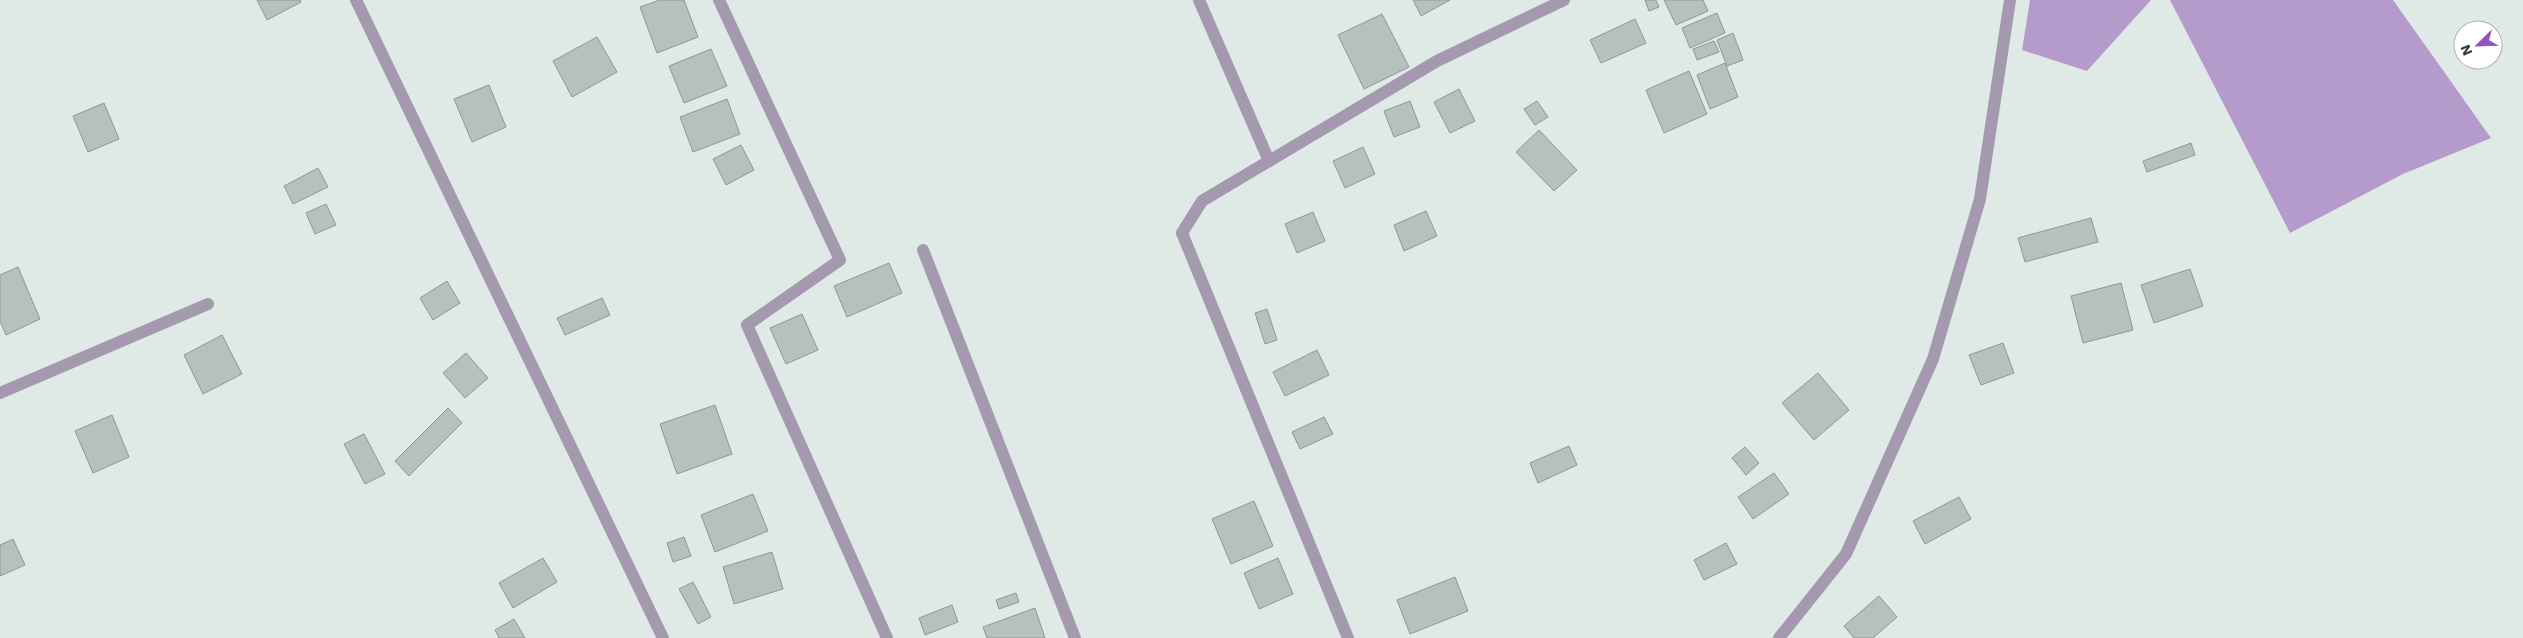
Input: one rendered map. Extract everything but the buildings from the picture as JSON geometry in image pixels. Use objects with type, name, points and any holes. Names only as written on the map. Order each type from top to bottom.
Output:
[{"type":"street","points":[[356,0],[663,638]]},
{"type":"street","points":[[719,0],[840,260],[747,326],[887,638]]},
{"type":"street","points":[[1199,0],[1269,161]]},
{"type":"street","points":[[1348,638],[1182,233],[1202,201],[1437,61],[1564,0]]},
{"type":"street","points":[[1778,638],[1846,554],[1933,359],[1980,199],[2010,0]]},
{"type":"street","points":[[923,250],[1074,638]]},
{"type":"street","points":[[0,393],[208,304]]},
{"type":"shaded area","points":[[2030,0],[2151,0],[2087,71],[2022,50]]},
{"type":"shaded area","points":[[2170,0],[2393,0],[2491,138],[2403,174],[2290,233]]}]
